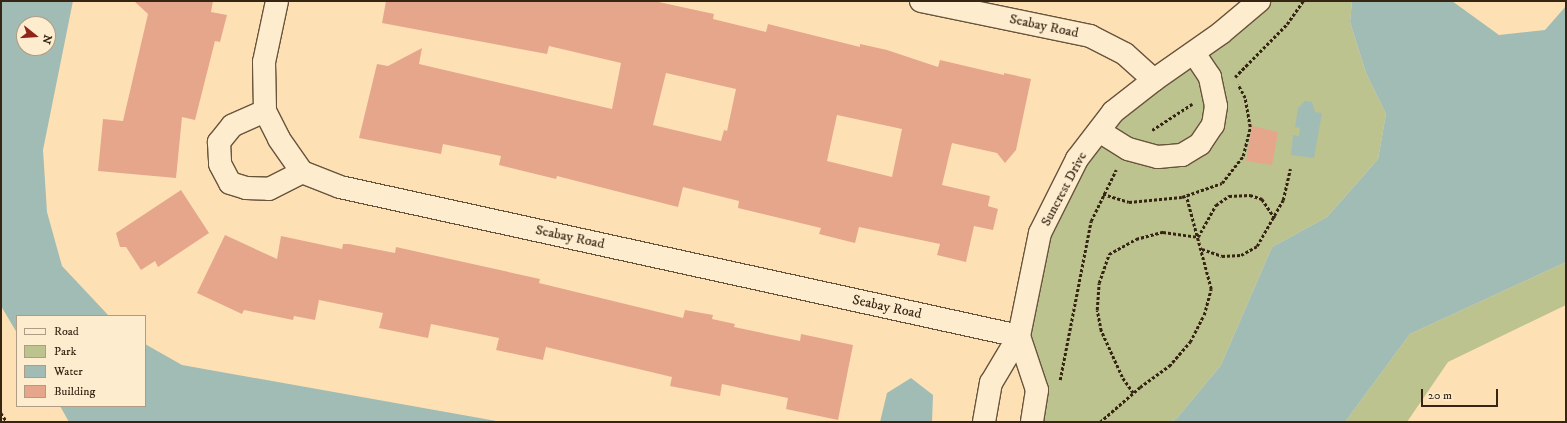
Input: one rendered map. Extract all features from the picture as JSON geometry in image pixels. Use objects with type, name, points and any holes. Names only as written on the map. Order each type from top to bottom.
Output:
[{"type":"street","points":[[265,111],[232,126],[219,142],[220,164],[230,183],[246,188],[269,189],[302,172],[279,139],[265,111],[264,62],[277,1]]},
{"type":"street","name":"Seabay Road","points":[[922,1],[1090,36],[1125,54],[1154,80]]},
{"type":"street","name":"Suncrest Drive","points":[[984,422],[991,383],[1019,336],[1040,232],[1077,159],[1113,112],[1154,80],[1194,53],[1258,1]]},
{"type":"street","points":[[1099,131],[1112,141],[1131,150],[1171,157],[1192,151],[1200,144],[1213,125],[1216,106],[1210,77],[1194,53]]},
{"type":"street","name":"Seabay Road","points":[[302,172],[340,187],[1019,336]]},
{"type":"street","name":"Suncrest Drive","points":[[1019,336],[1037,390],[1032,422]]},
{"type":"path","points":[[1059,383],[1091,221],[1111,177],[1140,138],[1234,78],[1287,24],[1303,1]]},
{"type":"path","points":[[1202,249],[1222,256],[1241,255],[1257,246],[1275,218],[1283,200],[1290,169]]},
{"type":"path","points":[[1198,237],[1216,205],[1229,196],[1250,195],[1262,199],[1275,218]]},
{"type":"path","points":[[1100,422],[1174,360],[1190,342],[1204,314],[1211,289],[1202,249],[1186,196]]},
{"type":"path","points":[[1133,393],[1122,376],[1101,331],[1097,310],[1099,283],[1109,254],[1136,239],[1163,232],[1198,237]]},
{"type":"path","points":[[1,413],[7,422]]},
{"type":"green space","points":[[1259,1],[1352,1],[1350,22],[1366,73],[1386,114],[1378,159],[1327,217],[1272,247],[1221,365],[1177,418],[1171,422],[1032,422],[1019,336],[1040,233],[1113,112]]},
{"type":"green space","points":[[1566,262],[1566,305],[1448,362],[1407,422],[1345,422],[1410,334]]},
{"type":"water","points":[[1,1],[73,1],[43,150],[47,212],[62,266],[108,315],[16,315],[16,331],[1,306]]},
{"type":"water","points":[[1352,1],[1452,1],[1499,35],[1545,30],[1566,6],[1566,262],[1410,334],[1345,422],[1171,422],[1177,418],[1221,365],[1272,247],[1327,217],[1378,159],[1386,114],[1366,73],[1350,22]]},
{"type":"water","points":[[1305,101],[1312,102],[1315,112],[1322,113],[1314,158],[1291,155],[1293,135],[1299,136],[1300,128],[1295,127],[1298,108]]},
{"type":"water","points":[[146,345],[182,365],[502,422],[69,422],[61,407],[146,407]]},
{"type":"water","points":[[911,378],[933,395],[932,422],[880,422],[887,393]]},
{"type":"building","points":[[134,1],[213,1],[211,12],[227,15],[220,42],[215,41],[195,120],[182,117],[176,178],[98,171],[103,119],[123,121],[148,14]]},
{"type":"building","points":[[386,1],[654,1],[714,14],[713,19],[766,32],[768,24],[860,47],[860,44],[887,50],[938,67],[940,60],[1004,75],[1004,73],[1031,79],[1016,150],[1005,163],[997,153],[952,143],[942,185],[990,196],[988,206],[998,209],[993,230],[974,226],[966,262],[937,255],[940,244],[859,227],[855,243],[819,234],[821,228],[738,208],[739,201],[683,187],[678,207],[557,176],[556,179],[499,165],[501,156],[443,144],[441,154],[359,138],[377,64],[388,66],[422,48],[419,64],[612,109],[621,63],[549,46],[547,54],[382,23]],"holes":[[[666,73],[736,89],[727,131],[724,130],[721,141],[653,125]],[[837,115],[902,129],[892,177],[827,161]]]},
{"type":"building","points":[[1252,126],[1278,132],[1272,165],[1246,161]]},
{"type":"building","points":[[181,190],[209,233],[158,267],[155,261],[141,270],[126,247],[120,247],[116,233]]},
{"type":"building","points":[[225,235],[277,259],[281,236],[342,249],[343,244],[349,244],[395,253],[396,247],[540,279],[539,283],[683,318],[685,310],[713,315],[712,319],[735,324],[734,327],[800,341],[801,334],[853,345],[838,420],[786,409],[788,398],[722,384],[720,396],[670,386],[672,377],[546,347],[543,360],[496,350],[499,338],[431,324],[428,338],[379,328],[383,313],[319,300],[315,320],[294,316],[293,320],[244,310],[242,314],[197,293]]}]
